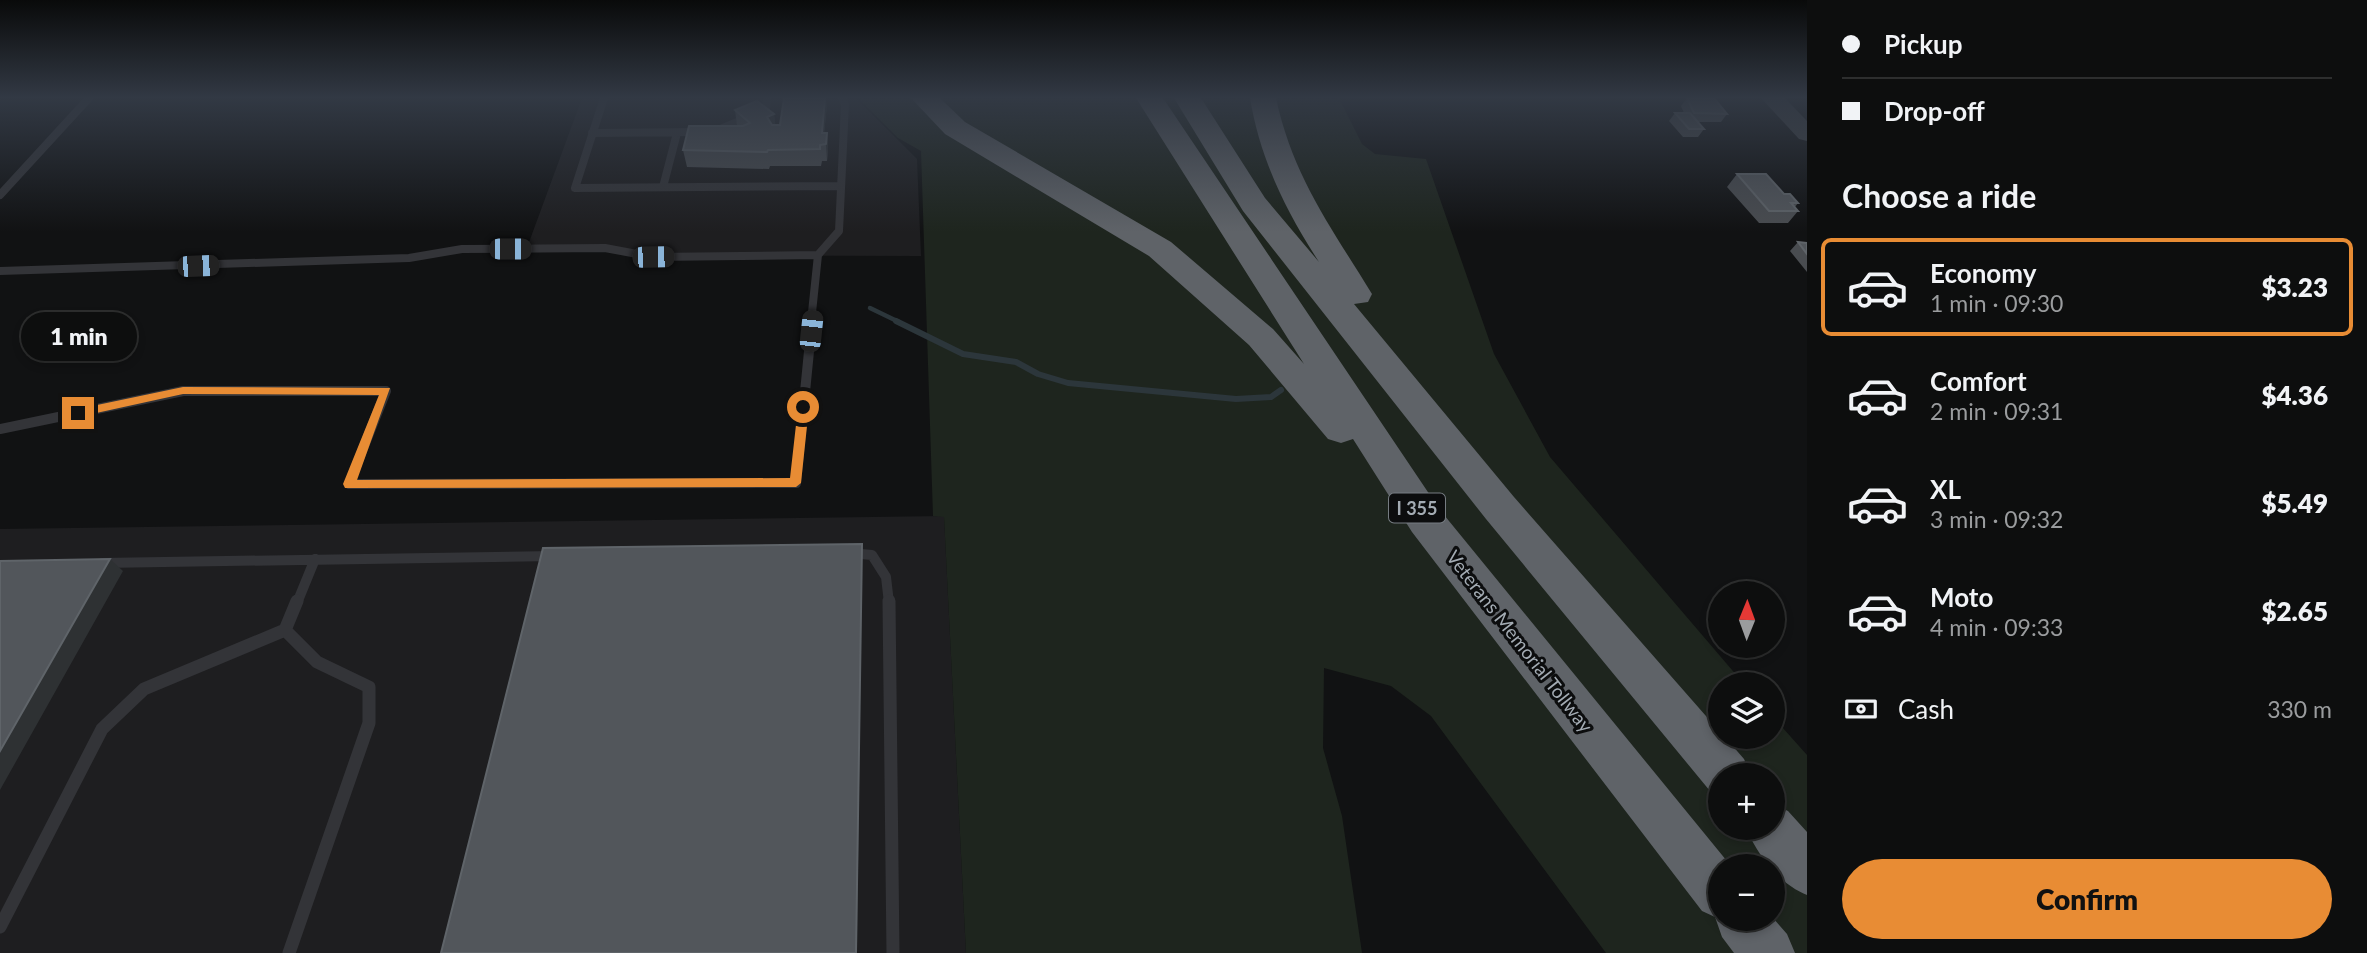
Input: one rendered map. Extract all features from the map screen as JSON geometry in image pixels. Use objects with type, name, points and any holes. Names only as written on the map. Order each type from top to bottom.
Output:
[{"type":"highway","points":[[979,142],[1171,258],[1261,337],[1455,558]]},
{"type":"highway","name":"Veterans Memorial Tollway","points":[[1178,142],[1426,521],[1708,878]]},
{"type":"highway","points":[[1215,142],[1254,204],[1500,508],[1717,763]]},
{"type":"highway","points":[[1273,142],[1308,223],[1500,508]]},
{"type":"highway","points":[[1781,840],[1807,870]]},
{"type":"highway","points":[[1750,931],[1768,953]]},
{"type":"lane","points":[[0,195],[48,142]]},
{"type":"lane","points":[[589,142],[575,188],[841,186]]},
{"type":"lane","points":[[663,187],[674,142]]},
{"type":"lane","points":[[0,429],[183,391],[386,391],[349,484],[796,483],[818,255],[839,231],[843,142]]},
{"type":"lane","points":[[0,271],[409,258],[462,249],[605,248],[653,257],[818,255]]},
{"type":"lane","points":[[832,553],[873,555],[886,577],[891,622],[893,953]]},
{"type":"lane","points":[[82,563],[569,556]]},
{"type":"lane","points":[[0,927],[102,729],[144,690],[285,630],[316,559]]},
{"type":"lane","points":[[285,630],[317,662],[369,687],[369,723],[289,953]]},
{"type":"shaded area","points":[[566,142],[900,142],[917,159],[921,256],[654,255],[528,245]]},
{"type":"shaded area","points":[[906,142],[1361,142],[1375,154],[1426,159],[1494,354],[1550,457],[1708,642],[1708,658],[1722,658],[1734,672],[1708,672],[1708,749],[1785,749],[1785,730],[1807,755],[1807,953],[1606,953],[1431,716],[1391,686],[1324,668],[1323,748],[1342,816],[1362,953],[966,953],[944,517],[933,516],[921,151]]},
{"type":"shaded area","points":[[944,516],[966,953],[0,953],[0,529]]},
{"type":"building","points":[[685,142],[826,142],[820,145],[820,149],[767,152],[683,150]]},
{"type":"building","points":[[1737,174],[1766,174],[1784,194],[1790,194],[1798,203],[1791,203],[1798,211],[1769,211]]},
{"type":"building","points":[[1798,242],[1807,243],[1807,254]]},
{"type":"building","points":[[862,544],[856,953],[441,953],[543,548]]},
{"type":"building","points":[[110,559],[0,751],[0,561]]},
{"type":"waterway","points":[[870,308],[899,322]]},
{"type":"waterway","points":[[896,321],[963,354],[1016,362],[1038,374],[1068,383],[1236,399],[1271,397],[1281,390]]},
{"type":"route","points":[[78,413],[183,391],[386,391],[349,484],[796,483],[803,407]]}]
